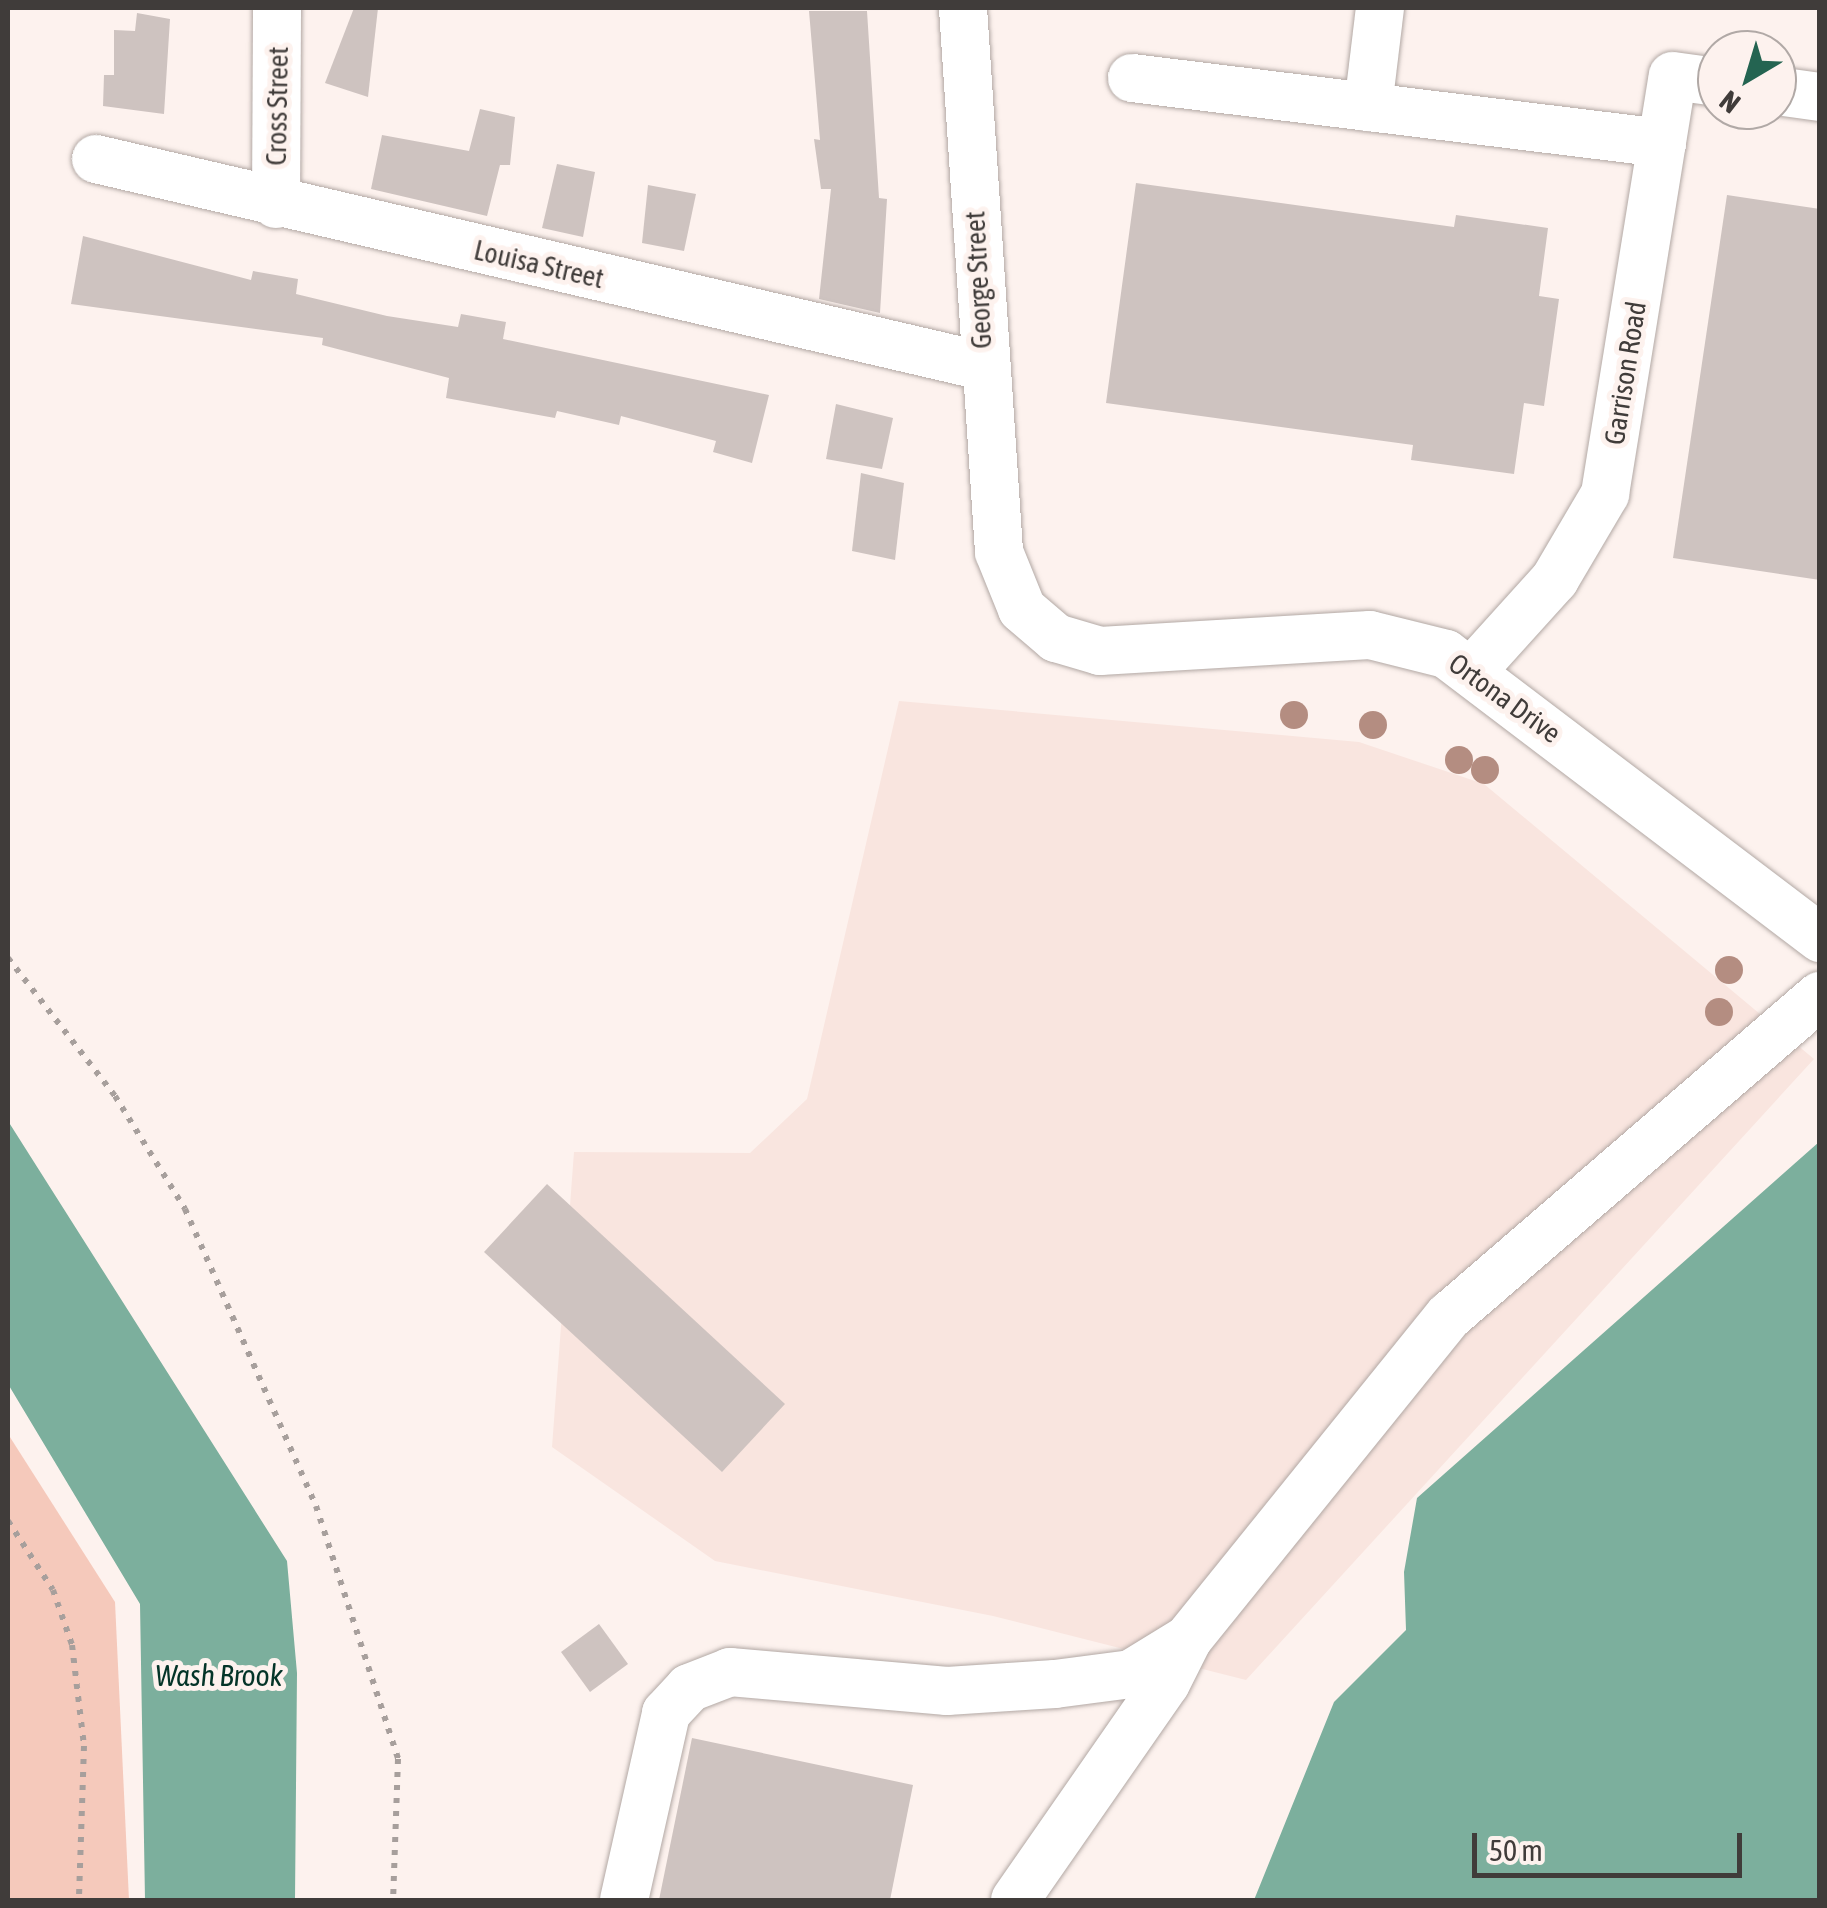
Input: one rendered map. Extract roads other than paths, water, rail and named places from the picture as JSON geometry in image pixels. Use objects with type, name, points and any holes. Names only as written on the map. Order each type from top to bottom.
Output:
[{"type":"street","name":"Cross Street","points":[[276,204],[278,8]]},
{"type":"street","name":"George Street","points":[[963,8],[983,366],[999,552]]},
{"type":"street","points":[[1368,107],[1380,8]]},
{"type":"street","name":"Garrison Road","points":[[1472,671],[1555,580],[1605,494],[1673,76],[1697,79]]},
{"type":"street","points":[[1132,78],[1662,143]]},
{"type":"street","name":"Louisa Street","points":[[96,160],[983,366]]},
{"type":"street","name":"Ortona Drive","points":[[999,552],[1022,609],[1077,647],[1370,635],[1422,644],[1472,671],[1820,938]]},
{"type":"street","points":[[1015,1900],[1166,1683],[1188,1639],[1449,1316],[1820,996]]},
{"type":"street","points":[[624,1900],[666,1713],[689,1688],[730,1672],[947,1691],[1055,1684],[1131,1674],[1188,1639]]},
{"type":"water","name":"Wash Brook","points":[[8,1121],[287,1561],[297,1673],[295,1900],[145,1900],[140,1604],[8,1384]]},
{"type":"water","points":[[1819,1142],[1819,1900],[1254,1900],[1334,1702],[1406,1630],[1404,1572],[1417,1498]]}]
